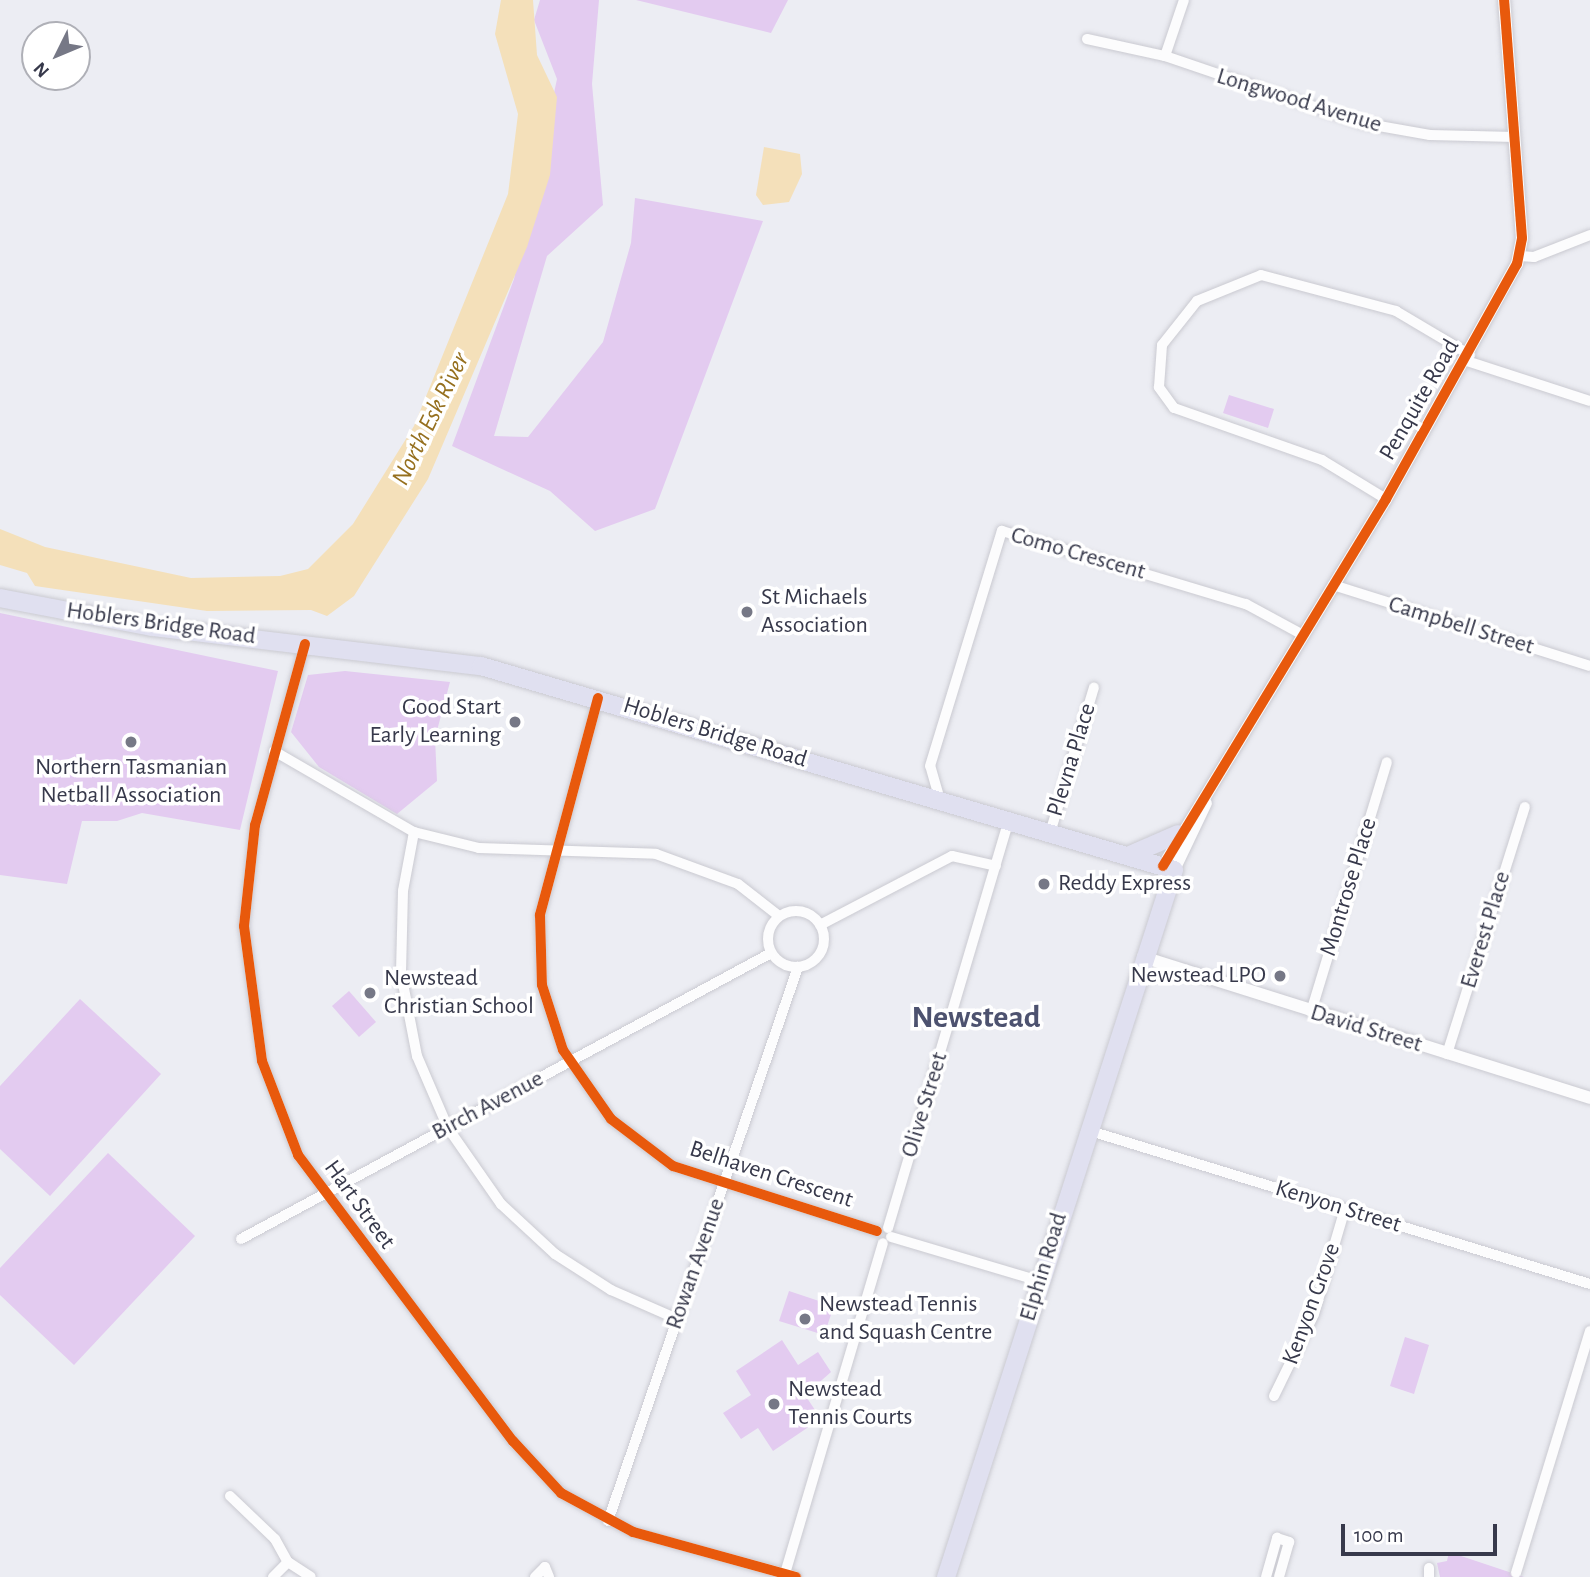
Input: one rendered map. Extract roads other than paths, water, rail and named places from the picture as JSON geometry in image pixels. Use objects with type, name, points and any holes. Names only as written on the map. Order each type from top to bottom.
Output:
[{"type":"highway","name":"Hoblers Bridge Road","points":[[0,598],[152,627],[440,659],[598,698],[1169,868]]},
{"type":"highway","points":[[1126,855],[1178,834]]},
{"type":"highway","name":"Elphin Road","points":[[946,1577],[1169,868]]},
{"type":"street","points":[[1165,56],[1184,0]]},
{"type":"street","name":"Penquite Road","points":[[1169,868],[1216,780],[1469,358],[1520,256],[1515,137],[1504,0]]},
{"type":"street","name":"Longwood Avenue","points":[[1087,39],[1165,56],[1362,123],[1430,135],[1515,137]]},
{"type":"street","points":[[1520,256],[1534,257],[1590,235]]},
{"type":"street","points":[[1386,499],[1322,460],[1174,408],[1159,387],[1162,345],[1197,301],[1261,275],[1396,311],[1469,358],[1590,401]]},
{"type":"street","name":"Como Crescent","points":[[940,800],[930,766],[1002,531],[1246,604],[1303,635]]},
{"type":"street","name":"Campbell Street","points":[[1333,585],[1590,666]]},
{"type":"street","name":"Hart Street","points":[[305,644],[251,841],[245,962],[262,1061],[298,1156],[323,1195],[534,1468],[608,1521],[788,1576]]},
{"type":"street","name":"Plevna Place","points":[[1050,832],[1094,687]]},
{"type":"street","name":"Belhaven Crescent","points":[[598,698],[554,849],[540,915],[539,962],[554,1029],[570,1063],[630,1137],[673,1166],[723,1187],[1040,1282]]},
{"type":"street","points":[[274,751],[414,832],[480,848],[618,848],[686,862],[755,893],[779,916]]},
{"type":"street","name":"Montrose Place","points":[[1311,1012],[1387,762]]},
{"type":"street","name":"Penquite Road","points":[[1169,868],[1178,834],[1216,780]]},
{"type":"street","name":"Everest Place","points":[[1447,1054],[1525,807]]},
{"type":"street","name":"Olive Street","points":[[788,1576],[884,1235],[1009,820]]},
{"type":"street","points":[[414,832],[403,891],[401,973],[417,1056],[448,1128],[488,1188],[555,1254],[611,1290],[677,1319]]},
{"type":"street","points":[[820,925],[952,856],[996,866]]},
{"type":"street","points":[[797,911],[820,925],[821,952],[798,967],[771,953],[768,937],[779,916],[797,911]]},
{"type":"street","name":"Birch Avenue","points":[[241,1239],[771,953]]},
{"type":"street","name":"David Street","points":[[1143,957],[1590,1098]]},
{"type":"street","name":"Rowan Avenue","points":[[608,1521],[798,967]]},
{"type":"street","name":"Kenyon Street","points":[[1087,1130],[1590,1284]]},
{"type":"street","name":"Kenyon Grove","points":[[1274,1396],[1314,1314],[1345,1209]]},
{"type":"street","points":[[1516,1573],[1590,1331]]},
{"type":"street","points":[[230,1496],[275,1539],[288,1562],[311,1577]]},
{"type":"street","points":[[1266,1577],[1277,1538],[1289,1542],[1279,1577]]},
{"type":"street","points":[[273,1577],[288,1562]]},
{"type":"street","points":[[536,1577],[545,1567],[550,1577]]},
{"type":"water","name":"North Esk River","points":[[501,0],[533,0],[537,55],[557,97],[550,175],[527,247],[428,479],[354,596],[327,616],[311,610],[207,611],[35,586],[27,573],[0,565],[0,529],[45,547],[191,578],[280,576],[308,569],[353,524],[414,426],[508,194],[518,114],[495,34]]},
{"type":"water","points":[[764,147],[800,154],[802,174],[789,202],[763,205],[756,195]]},
{"type":"place","name":"St Michaels Association","points":[[747,612]]},
{"type":"place","name":"Good Start Early Learning","points":[[515,722]]},
{"type":"place","name":"Northern Tasmanian Netball Association","points":[[131,742]]},
{"type":"place","name":"Reddy Express","points":[[1044,884]]},
{"type":"place","name":"Newstead LPO","points":[[1280,976]]},
{"type":"place","name":"Newstead Christian School","points":[[370,993]]},
{"type":"place","name":"Newstead Tennis and Squash Centre","points":[[805,1319]]},
{"type":"place","name":"Newstead Tennis Courts","points":[[774,1404]]},
{"type":"district","name":"Newstead","points":[[976,1017]]}]
